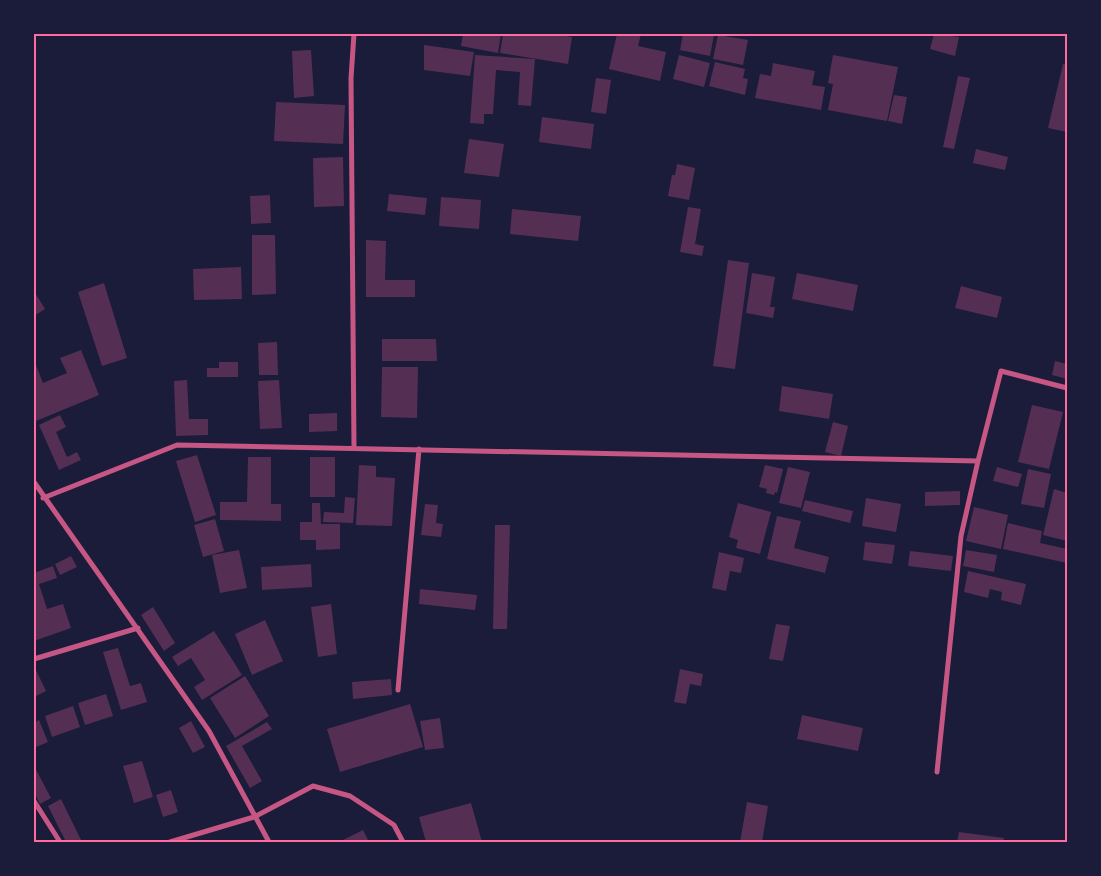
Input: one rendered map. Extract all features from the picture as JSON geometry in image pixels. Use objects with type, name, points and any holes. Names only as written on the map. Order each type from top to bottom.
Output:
[{"type":"street","points":[[354,34],[351,78],[354,447]]},
{"type":"street","points":[[937,772],[961,536],[1001,371],[1067,388]]},
{"type":"street","points":[[43,498],[177,445],[354,447],[978,461]]},
{"type":"street","points":[[398,690],[419,449]]},
{"type":"street","points":[[34,482],[43,498],[138,628],[209,731],[269,842]]},
{"type":"street","points":[[34,659],[138,628]]},
{"type":"street","points":[[170,842],[254,817],[313,786],[350,796],[394,825],[403,842]]},
{"type":"street","points":[[34,801],[60,842]]},
{"type":"building","points":[[463,34],[501,34],[498,53],[461,46]]},
{"type":"building","points":[[503,34],[554,34],[572,37],[568,64],[500,53]]},
{"type":"building","points":[[617,34],[641,34],[638,46],[666,52],[660,81],[609,69]]},
{"type":"building","points":[[683,34],[714,35],[710,56],[680,50]]},
{"type":"building","points":[[934,34],[959,37],[955,56],[930,49]]},
{"type":"building","points":[[718,35],[748,40],[743,65],[713,59]]},
{"type":"building","points":[[424,45],[474,52],[470,76],[424,70]]},
{"type":"building","points":[[311,50],[314,96],[294,98],[292,51]]},
{"type":"building","points":[[475,55],[535,59],[531,106],[518,105],[520,72],[496,70],[493,114],[484,114],[484,124],[470,123]]},
{"type":"building","points":[[679,55],[710,63],[704,87],[673,79]]},
{"type":"building","points":[[833,55],[898,67],[887,121],[828,110],[833,84],[828,83]]},
{"type":"building","points":[[715,62],[745,69],[743,78],[748,79],[745,95],[709,86]]},
{"type":"building","points":[[773,63],[815,71],[812,85],[825,87],[821,110],[755,98],[760,74],[771,76]]},
{"type":"building","points":[[1063,64],[1067,65],[1067,132],[1048,128]]},
{"type":"building","points":[[958,76],[970,78],[954,149],[943,147]]},
{"type":"building","points":[[596,78],[611,80],[606,114],[591,112]]},
{"type":"building","points":[[894,95],[907,97],[902,124],[888,121]]},
{"type":"building","points":[[276,102],[345,105],[343,144],[274,141]]},
{"type":"building","points":[[542,117],[594,124],[591,149],[539,142]]},
{"type":"building","points":[[469,139],[504,144],[499,177],[464,173]]},
{"type":"building","points":[[976,149],[1008,157],[1005,170],[973,163]]},
{"type":"building","points":[[343,157],[344,206],[314,207],[313,158]]},
{"type":"building","points":[[677,164],[695,168],[689,200],[668,196],[672,175],[675,175]]},
{"type":"building","points":[[389,194],[427,198],[425,215],[387,211]]},
{"type":"building","points":[[270,195],[271,223],[251,224],[250,196]]},
{"type":"building","points":[[441,197],[481,200],[479,229],[439,226]]},
{"type":"building","points":[[688,207],[701,209],[695,244],[704,246],[702,256],[680,252]]},
{"type":"building","points":[[512,209],[581,216],[578,241],[510,234]]},
{"type":"building","points":[[252,235],[275,235],[276,294],[252,295]]},
{"type":"building","points":[[366,240],[386,241],[385,280],[415,280],[415,297],[366,297]]},
{"type":"building","points":[[728,260],[749,263],[735,369],[713,366]]},
{"type":"building","points":[[241,267],[242,299],[194,300],[193,269]]},
{"type":"building","points":[[752,273],[775,277],[770,307],[775,307],[773,318],[746,313]]},
{"type":"building","points":[[797,273],[858,285],[853,311],[792,299]]},
{"type":"building","points":[[104,283],[127,358],[102,366],[78,292]]},
{"type":"building","points":[[961,286],[1002,297],[997,318],[955,308]]},
{"type":"building","points":[[34,291],[45,309],[34,316]]},
{"type":"building","points":[[382,339],[436,339],[437,361],[382,361]]},
{"type":"building","points":[[277,342],[278,375],[259,375],[258,343]]},
{"type":"building","points":[[81,350],[99,395],[36,421],[34,415],[34,360],[43,383],[67,373],[60,358]]},
{"type":"building","points":[[1055,361],[1067,364],[1067,379],[1052,375]]},
{"type":"building","points":[[219,362],[238,362],[238,377],[207,377],[207,368],[219,368]]},
{"type":"building","points":[[382,367],[418,367],[417,418],[381,417]]},
{"type":"building","points":[[187,380],[189,419],[208,419],[208,435],[176,436],[174,381]]},
{"type":"building","points":[[279,380],[282,428],[260,429],[258,381]]},
{"type":"building","points":[[782,386],[833,394],[829,419],[779,411]]},
{"type":"building","points":[[1032,405],[1063,412],[1049,469],[1018,462]]},
{"type":"building","points":[[337,413],[337,431],[309,432],[309,414]]},
{"type":"building","points":[[60,415],[66,427],[56,432],[67,457],[77,452],[81,460],[59,470],[39,425]]},
{"type":"building","points":[[833,422],[848,426],[841,456],[825,452]]},
{"type":"building","points":[[197,455],[216,515],[195,522],[176,461]]},
{"type":"building","points":[[248,457],[271,457],[271,504],[281,504],[281,521],[220,520],[220,502],[247,502]]},
{"type":"building","points":[[310,457],[335,457],[335,497],[310,497]]},
{"type":"building","points":[[359,465],[376,466],[376,477],[395,478],[392,526],[356,525]]},
{"type":"building","points":[[765,465],[783,469],[777,493],[775,492],[774,495],[766,493],[767,489],[759,487]]},
{"type":"building","points":[[788,467],[810,472],[801,508],[779,503]]},
{"type":"building","points":[[997,467],[1022,474],[1018,487],[993,481]]},
{"type":"building","points":[[1028,469],[1051,474],[1044,508],[1021,504]]},
{"type":"building","points":[[1054,489],[1067,493],[1067,541],[1043,535]]},
{"type":"building","points":[[960,491],[960,505],[925,506],[925,492]]},
{"type":"building","points":[[345,497],[355,498],[353,523],[323,522],[324,512],[344,513]]},
{"type":"building","points":[[866,498],[901,504],[896,532],[862,526]]},
{"type":"building","points":[[805,500],[853,511],[850,523],[802,511]]},
{"type":"building","points":[[312,503],[320,503],[321,524],[340,524],[340,549],[316,550],[316,540],[300,540],[300,522],[312,522]]},
{"type":"building","points":[[738,503],[771,512],[760,554],[736,548],[738,540],[729,537]]},
{"type":"building","points":[[425,504],[438,505],[436,523],[443,524],[441,537],[421,535]]},
{"type":"building","points":[[974,507],[1008,515],[1001,549],[966,541]]},
{"type":"building","points":[[777,516],[801,521],[794,548],[829,557],[825,573],[767,559]]},
{"type":"building","points":[[215,519],[224,551],[203,557],[194,525]]},
{"type":"building","points":[[1008,523],[1042,531],[1040,543],[1067,549],[1067,563],[1003,549]]},
{"type":"building","points":[[495,525],[510,525],[507,629],[493,629]]},
{"type":"building","points":[[865,542],[895,545],[892,564],[863,560]]},
{"type":"building","points":[[239,550],[247,588],[220,593],[212,555]]},
{"type":"building","points":[[966,550],[997,555],[994,572],[963,566]]},
{"type":"building","points":[[910,551],[953,556],[951,571],[908,566]]},
{"type":"building","points":[[719,552],[744,558],[741,573],[730,571],[726,591],[712,588]]},
{"type":"building","points":[[71,556],[77,567],[60,575],[55,564]]},
{"type":"building","points":[[311,564],[312,587],[262,590],[261,567]]},
{"type":"building","points":[[53,566],[57,578],[39,584],[47,609],[63,604],[71,628],[34,641],[34,573]]},
{"type":"building","points":[[968,571],[1026,584],[1021,605],[1001,600],[1002,592],[990,589],[988,598],[964,592]]},
{"type":"building","points":[[420,589],[477,595],[475,610],[419,604]]},
{"type":"building","points":[[331,604],[337,654],[318,657],[311,607]]},
{"type":"building","points":[[153,607],[175,643],[164,651],[141,615]]},
{"type":"building","points":[[265,620],[283,661],[252,675],[235,634]]},
{"type":"building","points":[[776,624],[790,626],[783,661],[769,659]]},
{"type":"building","points":[[214,631],[242,675],[202,700],[194,687],[205,680],[191,658],[178,666],[172,657]]},
{"type":"building","points":[[118,648],[130,686],[141,683],[147,702],[121,710],[103,652]]},
{"type":"building","points":[[34,666],[46,691],[34,697]]},
{"type":"building","points":[[680,669],[703,674],[701,686],[690,684],[686,704],[674,702]]},
{"type":"building","points":[[245,676],[269,716],[235,738],[210,698]]},
{"type":"building","points":[[391,679],[392,695],[353,699],[352,682]]},
{"type":"building","points":[[106,694],[113,716],[85,725],[78,703]]},
{"type":"building","points":[[410,704],[423,747],[340,772],[327,729]]},
{"type":"building","points":[[73,706],[80,727],[52,737],[45,716]]},
{"type":"building","points":[[802,715],[863,728],[858,751],[797,739]]},
{"type":"building","points":[[440,718],[444,748],[425,750],[420,721]]},
{"type":"building","points":[[39,720],[48,742],[34,748],[34,723]]},
{"type":"building","points":[[191,721],[205,747],[193,753],[179,728]]},
{"type":"building","points":[[267,722],[272,729],[242,746],[262,781],[250,788],[226,746]]},
{"type":"building","points":[[142,761],[153,797],[134,803],[123,766]]},
{"type":"building","points":[[34,766],[51,798],[40,804],[34,792]]},
{"type":"building","points":[[171,790],[178,812],[163,817],[156,795]]},
{"type":"building","points":[[61,799],[82,842],[66,842],[48,806]]},
{"type":"building","points":[[747,802],[768,806],[762,842],[740,842]]},
{"type":"building","points":[[471,803],[482,842],[426,842],[419,817]]},
{"type":"building","points":[[363,830],[369,842],[339,842]]},
{"type":"building","points":[[959,832],[1004,838],[1003,842],[957,842]]}]
